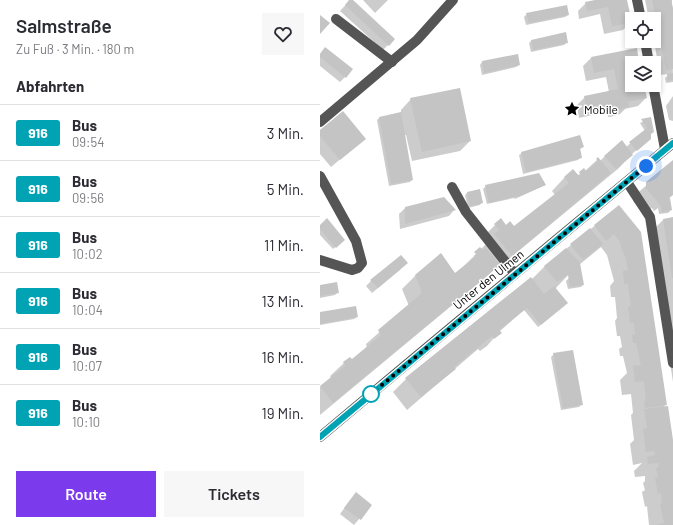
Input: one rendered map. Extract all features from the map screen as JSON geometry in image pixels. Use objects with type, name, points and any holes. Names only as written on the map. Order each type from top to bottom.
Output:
[{"type":"street","points":[[320,122],[417,40],[453,0]]},
{"type":"street","points":[[637,0],[639,12]]},
{"type":"street","points":[[336,19],[392,62]]},
{"type":"street","points":[[655,92],[669,146]]},
{"type":"street","name":"Unter den Ulmen","points":[[320,437],[669,146]]},
{"type":"street","points":[[320,176],[356,242],[362,263],[358,268],[352,270],[320,260]]},
{"type":"street","points":[[627,182],[650,217],[673,363]]},
{"type":"street","points":[[452,187],[466,212],[514,274]]},
{"type":"building","points":[[349,0],[353,0],[395,39],[389,46],[345,5]]},
{"type":"building","points":[[595,0],[627,0],[630,12],[625,12],[625,24],[612,26],[608,7],[587,11],[585,2]]},
{"type":"building","points":[[652,0],[671,0],[673,8],[673,69],[666,70],[661,45],[661,12],[654,12]]},
{"type":"building","points":[[567,5],[569,15],[529,23],[526,13]]},
{"type":"building","points":[[320,15],[330,23],[320,34]]},
{"type":"building","points":[[566,32],[568,43],[533,50],[531,40]]},
{"type":"building","points":[[325,47],[353,69],[346,78],[320,57],[320,54]]},
{"type":"building","points":[[637,48],[638,56],[625,56],[625,92],[646,92],[647,98],[628,102],[629,106],[619,110],[616,109],[615,105],[587,110],[584,96],[618,89],[614,69],[594,73],[591,57]]},
{"type":"building","points":[[518,54],[520,65],[484,73],[482,61]]},
{"type":"building","points":[[673,73],[673,80],[668,81],[667,74]]},
{"type":"building","points":[[460,88],[471,141],[422,152],[410,98]]},
{"type":"building","points":[[343,111],[366,139],[340,160],[320,136],[320,130]]},
{"type":"building","points":[[401,112],[413,180],[391,184],[379,117]]},
{"type":"building","points":[[651,117],[654,132],[651,134],[651,139],[637,151],[629,142],[647,128],[641,119]]},
{"type":"building","points":[[580,135],[584,147],[580,148],[582,158],[526,172],[521,152]]},
{"type":"building","points":[[622,140],[633,155],[616,169],[604,156]]},
{"type":"building","points":[[598,157],[611,173],[512,256],[494,234],[499,230],[494,224],[501,218],[506,225],[510,221],[514,226],[569,183],[564,177],[573,169],[579,176],[581,175],[579,172],[584,168],[586,171],[598,161],[596,159]]},
{"type":"building","points":[[673,160],[673,195],[668,199],[670,198],[672,210],[662,212],[661,206],[646,188],[646,182]]},
{"type":"building","points":[[539,173],[546,185],[518,197],[489,203],[485,185]]},
{"type":"building","points":[[480,189],[483,203],[470,206],[467,192]]},
{"type":"building","points":[[444,197],[456,210],[405,224],[405,207]]},
{"type":"building","points":[[619,205],[641,232],[667,405],[645,408],[644,401],[646,401],[644,381],[635,382],[633,366],[641,365],[636,343],[633,343],[632,335],[635,334],[634,323],[630,323],[628,307],[631,306],[628,284],[624,284],[623,271],[628,270],[626,260],[620,242],[614,234],[606,241],[594,225]]},
{"type":"building","points":[[673,217],[673,278],[672,278],[663,219]]},
{"type":"building","points":[[327,218],[345,240],[336,248],[320,229],[320,225]]},
{"type":"building","points":[[590,228],[603,244],[583,260],[570,244]]},
{"type":"building","points":[[480,247],[483,250],[486,248],[500,265],[333,403],[320,386],[345,366],[343,362],[350,357],[352,359],[381,335],[378,330],[422,293],[415,275],[441,253],[455,273],[475,257],[474,256],[476,254],[474,252]]},
{"type":"building","points":[[566,248],[580,263],[584,285],[570,287],[568,275],[557,282],[544,266]]},
{"type":"building","points":[[401,255],[408,263],[378,288],[370,280]]},
{"type":"building","points":[[531,277],[544,294],[554,286],[568,303],[541,325],[527,308],[499,330],[502,333],[494,339],[492,336],[454,367],[456,369],[421,397],[405,378]]},
{"type":"building","points":[[337,282],[339,293],[320,296],[320,285]]},
{"type":"building","points":[[356,306],[358,317],[320,324],[320,312]]},
{"type":"building","points":[[573,350],[583,405],[563,408],[553,353]]},
{"type":"building","points":[[668,406],[673,440],[673,525],[655,525],[664,523],[660,504],[662,503],[661,493],[658,494],[655,478],[658,477],[656,468],[659,467],[658,463],[648,464],[647,457],[655,455],[654,451],[646,452],[643,429],[647,428],[644,409]]},
{"type":"building","points":[[356,492],[372,505],[361,520],[344,508]]},
{"type":"bus line","name":"916","points":[[320,437],[442,333],[673,143]]},
{"type":"place","name":"Mobile","points":[[572,109]]},
{"type":"route","points":[[371,394],[442,333],[646,166]]}]
